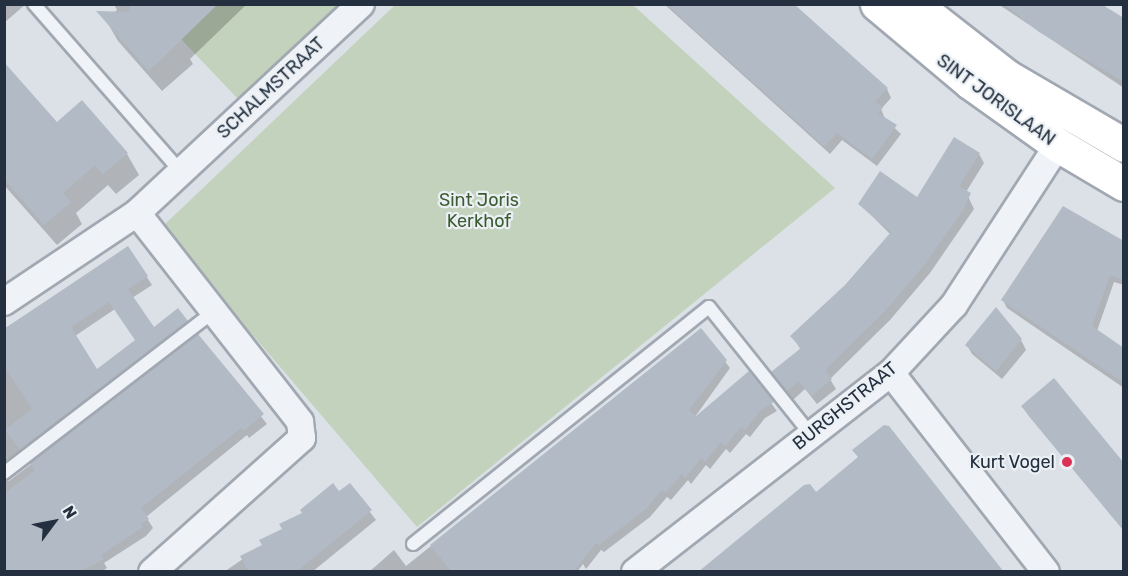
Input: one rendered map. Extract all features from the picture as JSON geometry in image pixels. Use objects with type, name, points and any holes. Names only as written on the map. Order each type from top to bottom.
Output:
[{"type":"main road","name":"SINT JORISLAAN","points":[[877,4],[960,74],[1058,145],[1124,184]]},
{"type":"main road","name":"SINT JORISLAAN","points":[[914,4],[997,70],[1124,145]]},
{"type":"street","name":"SCHALMSTRAAT","points":[[4,302],[137,213],[361,4]]},
{"type":"street","name":"BURGHSTRAAT","points":[[635,572],[891,373],[954,305],[1058,145]]},
{"type":"street","points":[[137,213],[212,313],[300,422],[303,438],[152,572]]},
{"type":"street","points":[[891,373],[1046,572]]},
{"type":"lane","points":[[34,4],[181,172]]},
{"type":"lane","points":[[413,544],[709,307],[810,435]]},
{"type":"lane","points":[[4,473],[212,313]]},
{"type":"green space","points":[[212,5],[340,5],[238,99],[180,38],[212,10]]},
{"type":"green space","name":"Sint Joris Kerkhof","points":[[395,5],[633,5],[835,188],[417,527],[161,228]]},
{"type":"building","points":[[130,4],[218,4],[149,71],[96,11],[129,12]]},
{"type":"building","points":[[666,4],[794,4],[888,88],[875,102],[883,108],[878,113],[897,125],[872,159],[837,133],[824,146]]},
{"type":"building","points":[[1004,4],[1101,4],[1124,18],[1124,82],[1039,32]]},
{"type":"building","points":[[4,62],[57,122],[82,100],[128,153],[103,174],[95,165],[63,193],[71,202],[44,225],[4,179]]},
{"type":"building","points":[[954,137],[980,153],[959,186],[971,193],[963,210],[925,264],[885,311],[825,370],[832,379],[811,396],[799,381],[787,391],[771,372],[801,348],[790,336],[845,285],[891,232],[858,204],[880,171],[917,197]]},
{"type":"building","points":[[1063,206],[1124,241],[1124,280],[1110,275],[1092,326],[1124,348],[1124,383],[1001,300]]},
{"type":"building","points":[[128,246],[148,276],[128,289],[154,327],[178,308],[188,321],[20,450],[5,430],[32,409],[4,366],[4,329]],"holes":[[[109,302],[135,340],[97,369],[71,327]]]},
{"type":"building","points":[[996,307],[1022,339],[996,371],[965,345]]},
{"type":"building","points":[[701,328],[727,360],[689,410],[696,416],[749,371],[774,402],[761,410],[745,430],[741,427],[725,446],[721,442],[705,462],[701,458],[685,478],[682,473],[666,493],[662,490],[646,509],[599,545],[596,543],[573,572],[452,572],[430,545]]},
{"type":"building","points":[[198,334],[264,414],[243,431],[241,428],[141,508],[149,519],[141,524],[143,527],[101,555],[104,559],[80,572],[4,572],[4,494],[35,470],[30,463]]},
{"type":"building","points":[[1054,378],[1124,463],[1124,531],[1021,406]]},
{"type":"building","points":[[884,425],[889,426],[1004,572],[698,572],[804,485],[810,484],[816,492],[858,457],[852,450]]},
{"type":"building","points":[[333,483],[339,491],[350,483],[372,510],[296,572],[249,572],[240,556],[262,545],[259,540],[282,529],[279,524],[302,513],[300,510]]},
{"type":"place","name":"Kurt Vogel","points":[[1067,462]]}]
